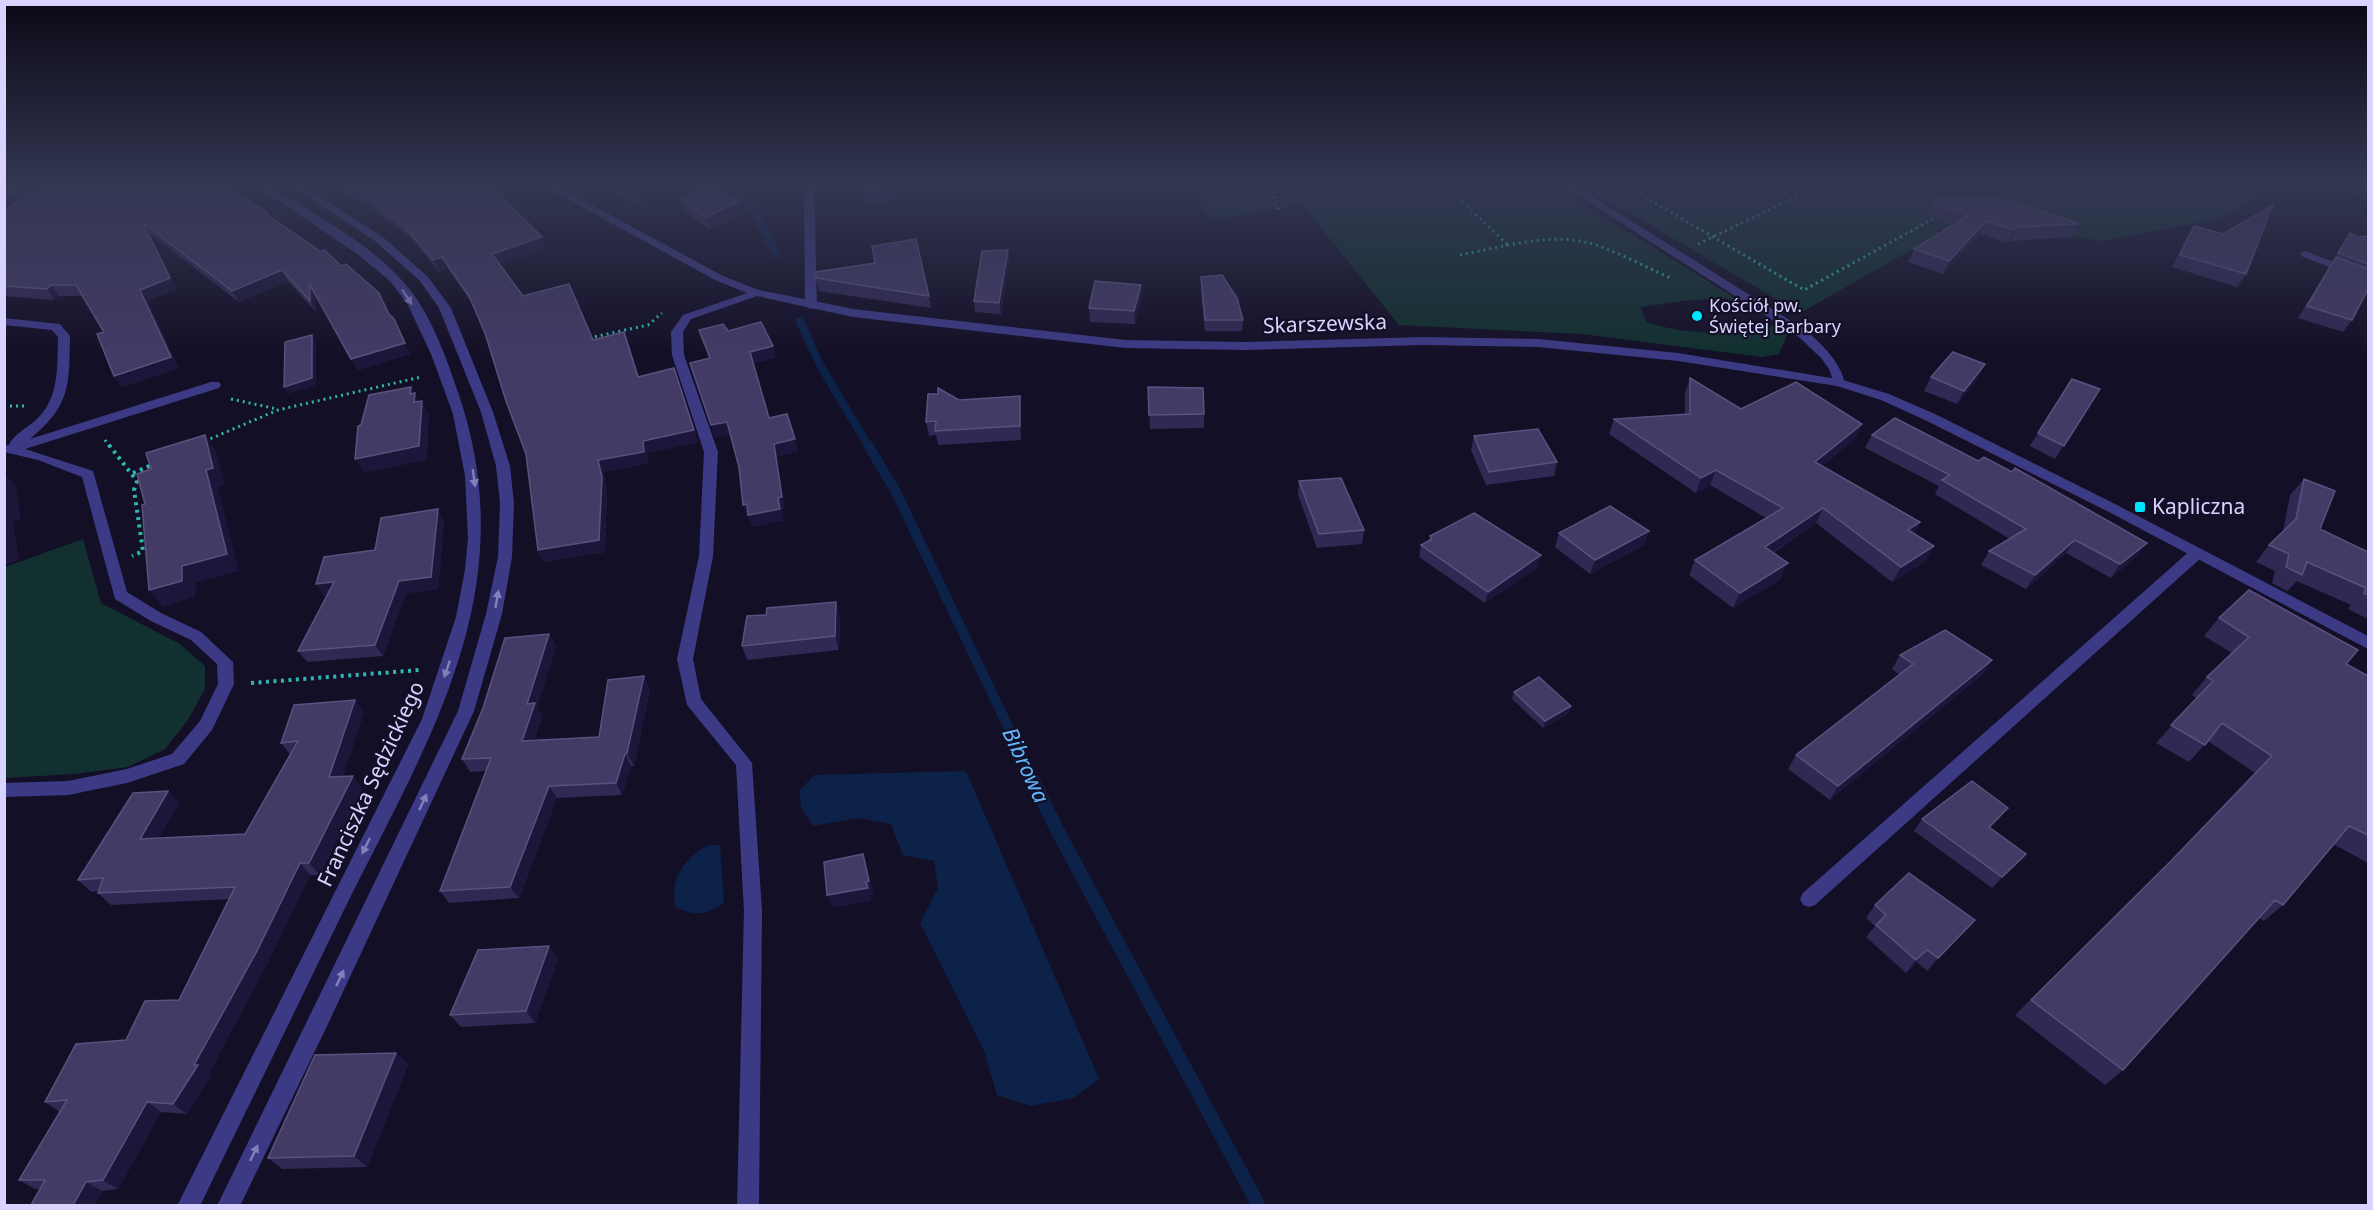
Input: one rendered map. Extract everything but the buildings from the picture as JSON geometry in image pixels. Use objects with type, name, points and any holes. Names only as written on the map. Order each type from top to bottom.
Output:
[{"type":"street","name":"Franciszka Sędzickiego","points":[[188,1206],[430,719],[467,601],[473,558],[476,495],[471,455],[444,372],[421,318],[396,281],[345,241]]},
{"type":"street","points":[[228,1206],[321,1017],[466,711],[494,614],[505,557],[507,503],[503,466],[487,412],[445,308],[424,279],[382,241]]},
{"type":"street","name":"Skarszewska","points":[[651,241],[719,278],[756,293],[811,306],[923,323],[1126,344],[1246,346],[1424,341],[1538,344],[1678,357],[1839,383]]},
{"type":"street","points":[[810,241],[811,306]]},
{"type":"street","points":[[1659,241],[1803,334],[1826,356],[1835,369],[1839,383],[1885,397],[1930,417],[2368,643]]},
{"type":"street","points":[[2305,254],[2368,279]]},
{"type":"street","points":[[748,1206],[753,911],[744,763],[693,700],[685,659],[706,556],[711,453],[678,355],[677,332],[687,317],[756,293]]},
{"type":"street","points":[[4,321],[56,327],[64,336],[62,391],[56,406],[43,423],[7,449]]},
{"type":"street","points":[[7,449],[92,425],[215,385]]},
{"type":"street","points":[[4,790],[68,788],[127,776],[178,759],[207,725],[226,684],[225,662],[196,636],[156,617],[120,595],[88,474],[42,457],[7,449]]},
{"type":"street","points":[[1809,899],[2197,553]]},
{"type":"path","points":[[1504,241],[1509,246]]},
{"type":"path","points":[[1460,255],[1547,241]]},
{"type":"path","points":[[1583,241],[1676,280]]},
{"type":"path","points":[[1678,253],[1703,241]]},
{"type":"path","points":[[1721,241],[1804,290],[1893,241]]},
{"type":"path","points":[[582,340],[648,325],[657,315],[667,312]]},
{"type":"path","points":[[195,445],[278,410],[432,375]]},
{"type":"path","points":[[215,385],[228,398],[278,410]]},
{"type":"path","points":[[133,473],[164,459]]},
{"type":"path","points":[[226,684],[447,668]]},
{"type":"green space","points":[[1332,241],[1644,241],[1745,304],[1725,298],[1640,307],[1647,322],[1693,332],[1742,331],[1773,325],[1787,335],[1779,354],[1762,357],[1582,334],[1399,325]]},
{"type":"green space","points":[[1678,241],[1926,241],[1800,313]]},
{"type":"green space","points":[[83,539],[101,603],[180,644],[205,666],[205,689],[188,720],[165,749],[128,767],[75,774],[5,778],[5,567]]},
{"type":"water","points":[[966,771],[1099,1079],[1074,1098],[1031,1106],[997,1095],[984,1051],[920,923],[938,888],[934,861],[903,855],[891,824],[859,818],[813,826],[801,807],[799,791],[814,775]]},
{"type":"water","points":[[709,845],[720,845],[724,903],[700,913],[675,907],[674,886],[680,871],[693,856]]},
{"type":"waterway","name":"Bibrowa","points":[[770,241],[776,254]]},
{"type":"waterway","name":"Bibrowa","points":[[800,321],[820,365],[869,447]]},
{"type":"waterway","name":"Bibrowa","points":[[868,445],[896,492],[1034,781]]},
{"type":"waterway","name":"Bibrowa","points":[[1033,780],[1056,828],[1259,1206]]},
{"type":"place","name":"Kościół pw. Świętej Barbary","points":[[1697,316]]},
{"type":"place","name":"Kapliczna","points":[[2140,507]]}]
